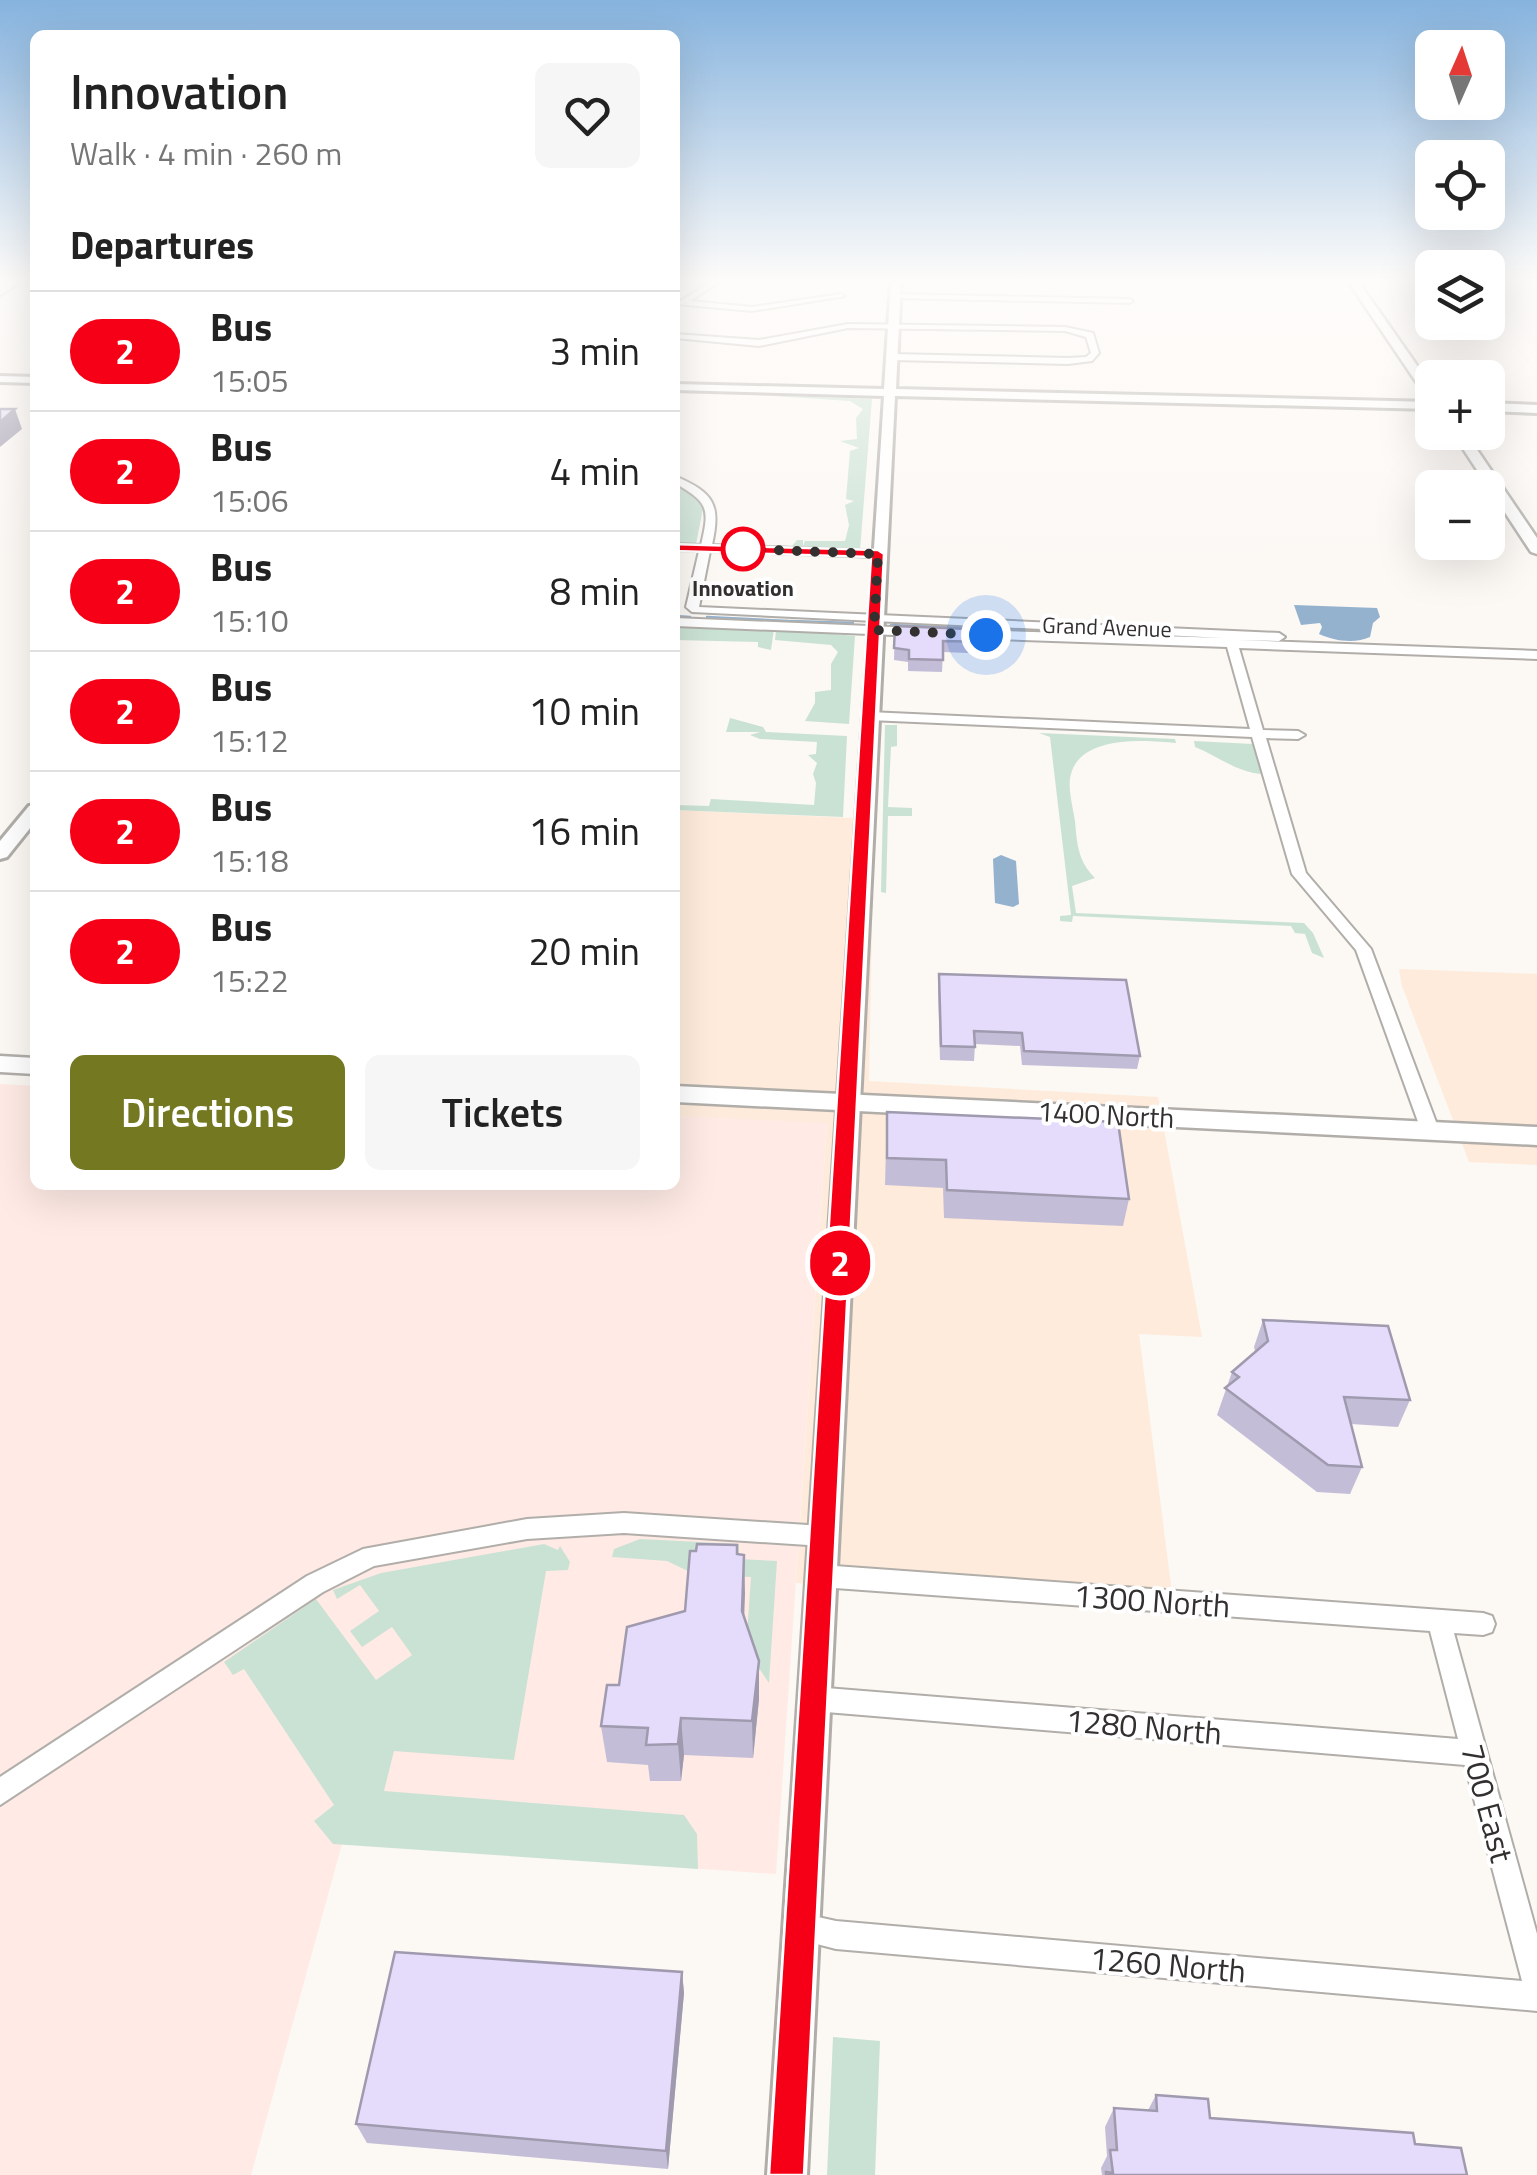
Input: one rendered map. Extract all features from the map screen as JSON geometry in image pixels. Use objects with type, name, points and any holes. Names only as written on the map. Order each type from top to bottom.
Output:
[{"type":"main road","points":[[1470,450],[1537,549]]},
{"type":"main road","points":[[0,1064],[30,1066]]},
{"type":"main road","name":"1400 North","points":[[680,1094],[1537,1136]]},
{"type":"street","points":[[786,2175],[889,382]]},
{"type":"street","points":[[680,387],[1415,406]]},
{"type":"street","points":[[1505,408],[1537,409]]},
{"type":"street","points":[[680,481],[706,498],[713,516],[707,548]]},
{"type":"street","points":[[680,547],[878,554]]},
{"type":"street","name":"Grand Avenue","points":[[707,548],[693,609],[874,624]]},
{"type":"street","name":"Grand Avenue","points":[[680,622],[874,624],[1537,655]]},
{"type":"street","points":[[1230,639],[1299,874],[1363,949],[1430,1130]]},
{"type":"street","points":[[869,716],[1298,735]]},
{"type":"street","points":[[0,853],[30,816]]},
{"type":"street","points":[[0,1792],[314,1584],[372,1556],[527,1529],[588,1524],[823,1536]]},
{"type":"street","name":"1300 North","points":[[821,1576],[1483,1624]]},
{"type":"street","name":"700 East","points":[[1439,1621],[1537,1986]]},
{"type":"street","name":"1280 North","points":[[814,1699],[1474,1753]]},
{"type":"street","name":"1260 North","points":[[799,1926],[836,1935],[1537,1997]]},
{"type":"shaded area","points":[[680,810],[874,819],[869,1081],[1158,1097],[1202,1337],[1139,1334],[1174,1609],[796,1583],[827,1124],[680,1116]]},
{"type":"shaded area","points":[[1399,969],[1537,974],[1537,1165],[1469,1162]]},
{"type":"shaded area","points":[[0,1084],[30,1086],[30,1190],[680,1190],[680,1116],[827,1123],[776,1874],[342,1844],[251,2175],[0,2175]]},
{"type":"green space","points":[[757,395],[872,399],[860,550],[792,546],[797,540],[803,540],[803,546],[805,541],[845,541],[849,525],[845,505],[854,501],[846,499],[850,451],[859,448],[840,441],[857,439],[856,418],[863,409],[850,401]]},
{"type":"green space","points":[[680,487],[696,497],[703,509],[696,544],[680,544]]},
{"type":"green space","points":[[680,625],[774,629],[771,650],[758,647],[758,642],[680,640]]},
{"type":"green space","points":[[776,629],[855,636],[849,724],[805,721],[815,703],[815,692],[831,690],[831,664],[838,652],[831,645],[775,640]]},
{"type":"green space","points":[[730,718],[763,727],[766,732],[847,736],[843,817],[680,810],[680,805],[709,806],[711,799],[814,805],[813,774],[817,763],[808,755],[816,754],[817,742],[750,735],[760,732],[726,732]]},
{"type":"green space","points":[[885,725],[897,725],[897,746],[891,747],[888,807],[912,808],[912,816],[888,816],[886,893],[881,892]]},
{"type":"green space","points":[[1039,733],[1175,739],[1176,743],[1116,743],[1087,752],[1077,761],[1070,785],[1077,837],[1082,859],[1095,878],[1072,886],[1076,913],[1304,923],[1324,958],[1312,953],[1305,934],[1295,933],[1291,926],[1073,916],[1072,922],[1060,921],[1060,916],[1071,915],[1050,737]]},
{"type":"green space","points":[[1194,741],[1253,744],[1262,774],[1228,764],[1195,747]]},
{"type":"green space","points":[[640,1539],[739,1544],[739,1559],[777,1561],[769,1683],[746,1649],[751,1577],[694,1574],[667,1561],[612,1557],[614,1549]]},
{"type":"green space","points":[[544,1544],[558,1550],[560,1546],[570,1562],[568,1570],[546,1571],[514,1760],[394,1751],[384,1791],[684,1815],[697,1834],[698,1869],[333,1844],[314,1821],[334,1805],[244,1669],[233,1675],[224,1662],[316,1599],[376,1680],[412,1655],[392,1627],[362,1647],[350,1631],[379,1611],[360,1585],[337,1599],[333,1590],[381,1573]]},
{"type":"green space","points":[[833,2037],[880,2041],[875,2175],[827,2175]]},
{"type":"water","points":[[1294,605],[1377,608],[1380,617],[1373,623],[1370,637],[1338,640],[1319,634],[1320,623],[1301,625]]},
{"type":"water","points":[[1001,855],[1016,861],[1019,904],[1013,907],[995,903],[993,859]]},
{"type":"building","points":[[0,409],[15,409],[0,422]]},
{"type":"building","points":[[895,626],[992,630],[993,642],[943,641],[943,660],[909,659],[909,650],[894,648]]},
{"type":"building","points":[[939,974],[1126,980],[1140,1056],[1024,1051],[1022,1033],[974,1031],[975,1047],[941,1046]]},
{"type":"building","points":[[887,1112],[1118,1122],[1129,1199],[947,1190],[946,1160],[887,1158]]},
{"type":"building","points":[[1263,1320],[1388,1326],[1410,1400],[1344,1397],[1362,1467],[1328,1465],[1225,1388],[1239,1377],[1232,1372],[1268,1341]]},
{"type":"building","points":[[697,1544],[737,1545],[737,1554],[744,1555],[742,1611],[759,1661],[752,1721],[681,1718],[678,1744],[646,1745],[648,1728],[601,1726],[607,1685],[619,1685],[627,1627],[685,1611],[690,1551],[696,1551]]},
{"type":"building","points":[[395,1952],[682,1972],[666,2151],[356,2124]]},
{"type":"building","points":[[1156,2095],[1208,2099],[1210,2118],[1413,2133],[1415,2144],[1461,2148],[1467,2175],[1106,2175],[1113,2173],[1110,2150],[1117,2150],[1114,2108],[1157,2111]]},
{"type":"waterway","points":[[680,616],[690,617]]},
{"type":"waterway","points":[[707,617],[789,621]]},
{"type":"waterway","points":[[791,621],[853,623]]},
{"type":"waterway","points":[[891,625],[1044,631]]},
{"type":"waterway","points":[[1060,632],[1143,636]]},
{"type":"bus line","name":"2","points":[[680,547],[878,554],[787,2175]]},
{"type":"place","name":"Innovation","points":[[743,549]]},
{"type":"route","points":[[743,549],[878,554],[874,630],[986,635]]}]
